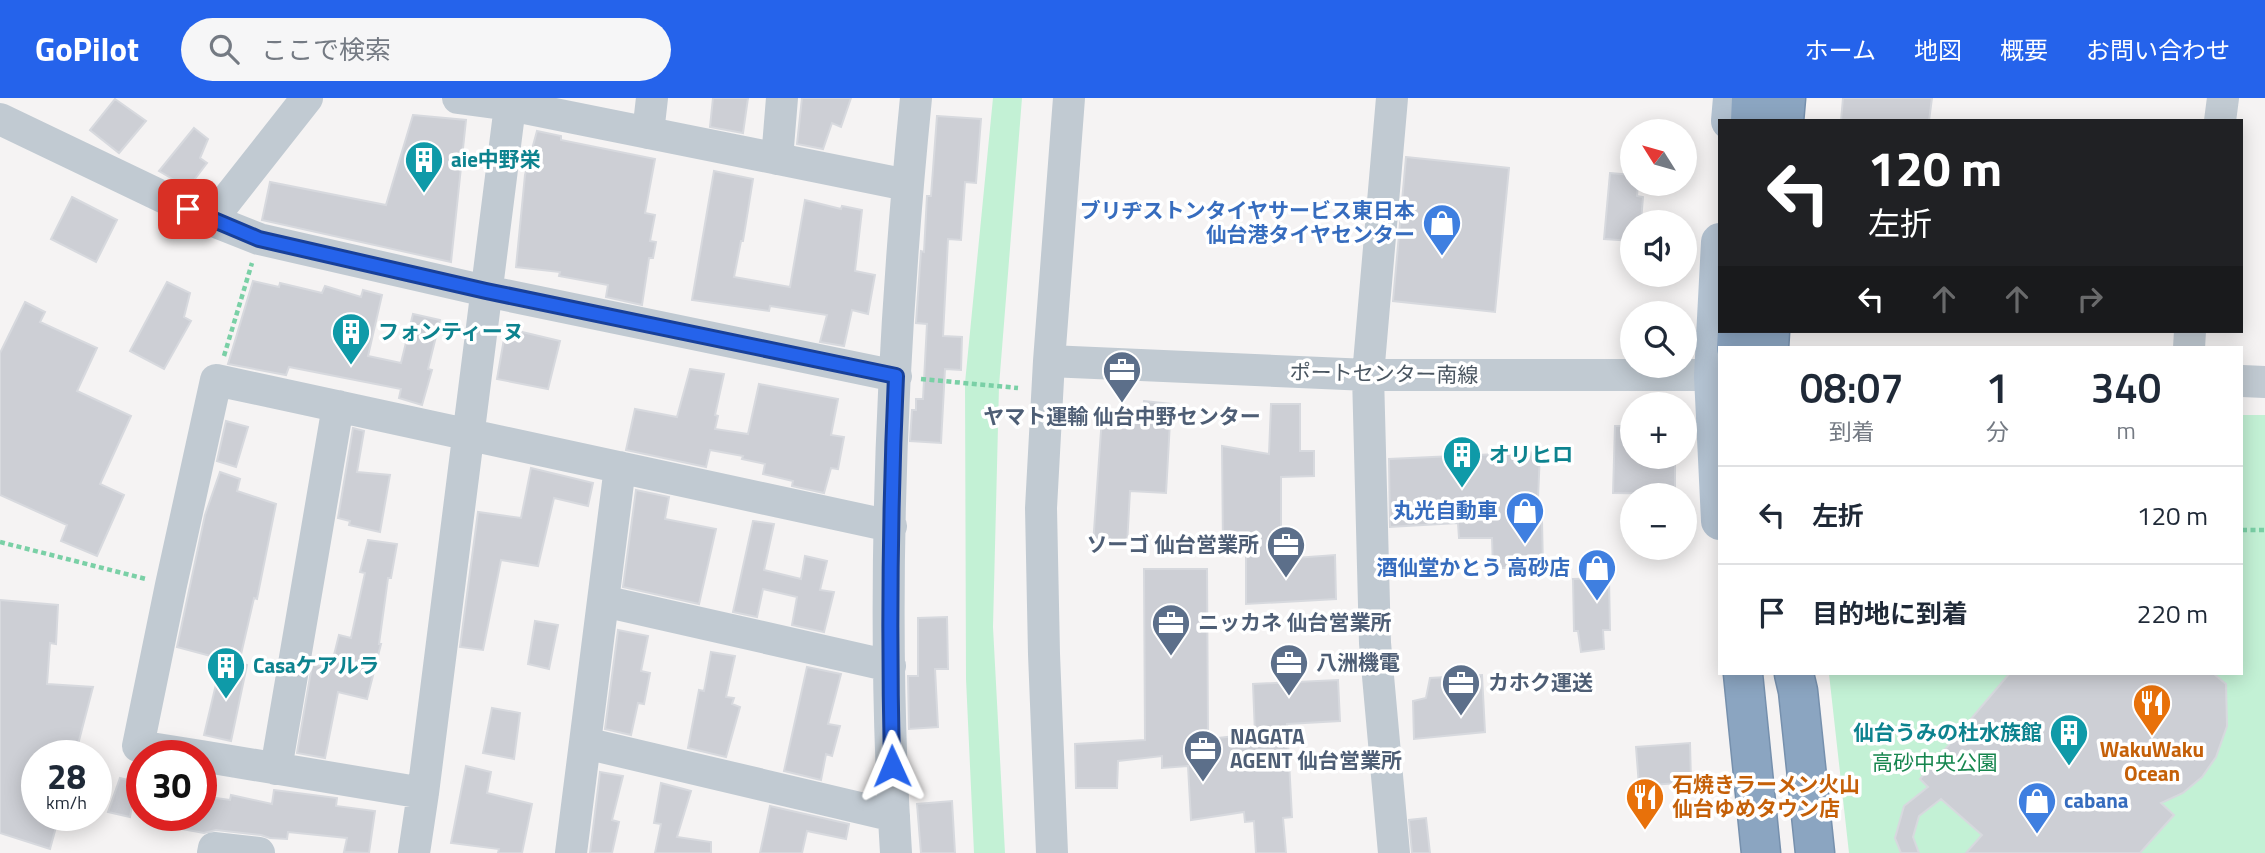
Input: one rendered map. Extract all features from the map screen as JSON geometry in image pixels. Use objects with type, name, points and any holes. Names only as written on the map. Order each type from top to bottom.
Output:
[{"type":"highway","points":[[1750,119],[1751,98]]},
{"type":"highway","points":[[1784,119],[1786,98]]},
{"type":"highway","points":[[1743,675],[1761,853]]},
{"type":"highway","points":[[1777,675],[1795,853]]},
{"type":"highway","points":[[1793,675],[1798,691],[1815,853]]},
{"type":"main road","points":[[1730,119],[1732,98]]},
{"type":"main road","points":[[1790,119],[1791,98]]},
{"type":"main road","points":[[1731,675],[1752,853]]},
{"type":"main road","points":[[1793,675],[1800,802],[1808,853]]},
{"type":"street","points":[[212,220],[307,98]]},
{"type":"street","points":[[458,98],[511,102],[648,133],[907,185]]},
{"type":"street","points":[[648,133],[652,98]]},
{"type":"street","points":[[776,159],[782,98]]},
{"type":"street","points":[[896,853],[890,666],[891,526],[907,185],[916,98]]},
{"type":"street","points":[[1052,853],[1041,508],[1069,98]]},
{"type":"street","points":[[1392,98],[1368,376],[1375,643],[1394,853]]},
{"type":"street","points":[[2201,119],[2203,98]]},
{"type":"street","points":[[2220,119],[2223,98]]},
{"type":"street","points":[[414,853],[424,793],[511,102]]},
{"type":"street","points":[[0,119],[212,220],[259,239],[486,291],[896,376]]},
{"type":"street","name":"ポートセンター南線","points":[[1049,361],[1368,376],[1718,367]]},
{"type":"street","points":[[139,740],[216,380],[891,526]]},
{"type":"street","points":[[2243,381],[2265,382]]},
{"type":"street","points":[[276,769],[338,406]]},
{"type":"street","points":[[571,853],[620,467]]},
{"type":"street","points":[[603,601],[890,666]]},
{"type":"street","points":[[585,743],[894,816]]},
{"type":"street","points":[[217,759],[424,793]]},
{"type":"street","points":[[213,853],[214,848],[259,853]]},
{"type":"path","points":[[216,380],[259,239]]},
{"type":"path","points":[[896,376],[1018,388]]},
{"type":"path","points":[[2243,530],[2265,530]]},
{"type":"path","points":[[0,542],[171,585]]},
{"type":"green space","points":[[993,98],[1022,98],[999,386],[993,627],[1005,853],[974,853],[966,679],[965,383]]},
{"type":"green space","name":"高砂中央公園","points":[[2243,415],[2265,415],[2265,853],[1849,853],[1829,675],[2243,675]]},
{"type":"building","points":[[713,98],[748,98],[743,133],[710,127]]},
{"type":"building","points":[[802,98],[851,98],[841,127],[832,123],[823,149],[797,144]]},
{"type":"building","points":[[1843,98],[1932,98],[1929,119],[1841,119]]},
{"type":"building","points":[[115,99],[146,121],[119,153],[90,130]]},
{"type":"building","name":"aie中野栄","points":[[413,115],[466,120],[451,262],[262,220],[270,182],[386,205]]},
{"type":"building","points":[[937,116],[981,119],[976,183],[965,182],[961,240],[948,239],[943,336],[962,337],[961,370],[945,369],[941,443],[910,441],[912,410],[916,410],[916,399],[923,399],[927,324],[916,323],[921,251],[924,252],[927,196],[931,196]]},
{"type":"building","points":[[194,128],[208,139],[200,158],[207,163],[188,188],[159,171]]},
{"type":"building","points":[[537,131],[561,136],[561,140],[655,159],[645,213],[655,215],[650,241],[656,242],[653,258],[649,258],[642,305],[606,297],[608,285],[559,276],[560,272],[516,267],[525,175]]},
{"type":"building","points":[[1406,157],[1509,168],[1495,312],[1393,301]]},
{"type":"building","points":[[714,171],[753,179],[734,277],[790,287],[805,200],[841,209],[842,206],[862,210],[855,271],[875,275],[868,314],[852,310],[844,346],[820,342],[827,315],[770,306],[769,311],[692,300]]},
{"type":"building","points":[[1610,173],[1620,174],[1620,196],[1643,197],[1642,210],[1620,210],[1620,240],[1604,239]]},
{"type":"building","points":[[72,197],[117,220],[96,262],[51,239]]},
{"type":"building","points":[[253,281],[279,287],[280,283],[322,293],[325,286],[361,297],[363,290],[382,295],[368,356],[401,363],[413,314],[440,320],[428,369],[432,370],[422,405],[399,398],[401,389],[289,367],[286,375],[228,364]]},
{"type":"building","points":[[167,282],[190,293],[184,317],[191,321],[164,369],[130,351]]},
{"type":"building","points":[[25,302],[45,312],[40,322],[97,348],[77,391],[131,416],[100,484],[124,495],[97,556],[61,541],[67,525],[0,495],[0,353]]},
{"type":"building","points":[[518,331],[560,341],[548,389],[497,379],[504,339]]},
{"type":"building","points":[[690,369],[724,374],[715,415],[718,416],[715,429],[748,434],[759,384],[838,399],[831,435],[844,437],[838,469],[831,468],[824,493],[792,486],[793,481],[763,474],[765,464],[742,459],[743,456],[710,450],[706,467],[626,450],[635,409],[677,417]]},
{"type":"building","points":[[1144,401],[1171,404],[1166,493],[1130,491],[1127,545],[1093,545],[1102,417],[1142,418]]},
{"type":"building","points":[[1271,404],[1300,404],[1300,451],[1314,451],[1314,476],[1281,477],[1281,559],[1335,555],[1336,599],[1246,604],[1246,548],[1223,548],[1222,446],[1269,454]]},
{"type":"building","points":[[226,421],[248,427],[236,467],[217,461]]},
{"type":"building","points":[[1615,426],[1620,426],[1620,469],[1675,469],[1675,483],[1620,483],[1620,493],[1613,493]]},
{"type":"building","points":[[353,428],[364,431],[357,472],[390,475],[380,532],[349,525],[350,521],[338,518]]},
{"type":"building","name":"オリヒロ","points":[[1540,452],[1537,522],[1542,521],[1543,568],[1493,568],[1492,538],[1459,538],[1458,523],[1390,527],[1389,459]]},
{"type":"building","points":[[531,468],[593,483],[588,506],[554,498],[538,566],[501,560],[483,650],[460,647],[478,512],[521,518]]},
{"type":"building","points":[[220,472],[240,479],[237,491],[276,504],[257,599],[254,598],[239,663],[247,665],[231,741],[204,735],[222,659],[177,647],[205,515]]},
{"type":"building","points":[[636,490],[669,497],[665,519],[716,529],[699,604],[623,587]]},
{"type":"building","points":[[753,521],[774,524],[764,570],[801,579],[805,556],[827,561],[820,590],[834,592],[824,632],[792,625],[797,597],[763,589],[757,617],[733,612]]},
{"type":"building","points":[[368,540],[397,544],[391,578],[388,578],[381,644],[367,699],[338,692],[325,758],[297,753],[312,665],[331,667],[339,635],[351,638],[365,573],[360,572]]},
{"type":"building","points":[[1144,569],[1207,569],[1208,739],[1255,734],[1253,684],[1338,680],[1340,721],[1287,724],[1292,817],[1283,818],[1286,853],[1256,853],[1254,821],[1245,822],[1244,812],[1191,820],[1188,766],[1162,768],[1162,756],[1118,761],[1117,788],[1076,788],[1075,744],[1145,740]]},
{"type":"building","points":[[1609,578],[1610,630],[1603,630],[1604,649],[1581,652],[1578,631],[1574,631],[1573,579]]},
{"type":"building","points":[[0,600],[58,605],[56,644],[50,643],[47,684],[93,687],[79,740],[21,740],[21,831],[55,831],[50,849],[0,833]]},
{"type":"building","points":[[947,617],[948,669],[935,669],[938,727],[909,729],[908,676],[918,676],[918,618]]},
{"type":"building","points":[[535,621],[558,625],[549,669],[528,664]]},
{"type":"building","points":[[618,630],[648,636],[641,671],[650,673],[644,704],[638,703],[631,735],[605,729]]},
{"type":"building","points":[[711,652],[735,656],[726,697],[734,698],[732,704],[740,707],[726,757],[688,748],[699,690],[704,691]]},
{"type":"building","points":[[807,667],[841,674],[828,724],[840,726],[832,756],[826,754],[821,780],[784,771]]},
{"type":"building","points":[[1482,675],[1485,732],[1414,739],[1413,701],[1426,698],[1430,678]]},
{"type":"building","name":"仙台うみの杜水族館","points":[[2008,675],[2215,675],[2226,684],[2227,726],[2216,757],[2202,777],[2183,793],[2161,803],[2174,815],[2140,853],[1966,853],[1982,835],[1941,799],[1919,816],[1913,837],[1919,853],[1901,853],[1895,838],[1904,806],[1928,787],[1920,779]]},
{"type":"building","points":[[492,708],[520,713],[514,759],[483,753]]},
{"type":"building","points":[[1690,743],[1691,782],[1639,786],[1636,747]]},
{"type":"building","points":[[466,766],[491,772],[487,793],[532,804],[522,853],[498,853],[499,849],[451,843]]},
{"type":"building","points":[[600,772],[623,776],[612,820],[619,822],[612,853],[590,853]]},
{"type":"building","points":[[120,778],[126,780],[126,816],[112,813],[112,801]]},
{"type":"building","points":[[661,783],[691,791],[677,837],[711,842],[711,853],[655,853],[661,824],[654,823]]},
{"type":"building","points":[[274,790],[337,798],[336,806],[375,811],[369,853],[344,852],[347,838],[288,832],[287,839],[270,838],[217,830],[217,798],[230,800],[231,795],[272,804]]},
{"type":"building","points":[[952,801],[955,853],[921,853],[917,804]]},
{"type":"building","points":[[770,806],[849,824],[846,839],[807,831],[802,853],[760,853]]},
{"type":"building","points":[[1426,818],[1430,853],[1412,853],[1409,820]]},
{"type":"place","name":"aie中野栄","points":[[424,194]]},
{"type":"place","name":"ブリヂストンタイヤサービス東日本 仙台港タイヤセンター","points":[[1442,257]]},
{"type":"place","name":"フォンティーヌ","points":[[351,366]]},
{"type":"place","name":"ヤマト運輸 仙台中野センター","points":[[1122,404]]},
{"type":"place","name":"オリヒロ","points":[[1462,489]]},
{"type":"place","name":"丸光自動車","points":[[1525,545]]},
{"type":"place","name":"ソーゴ 仙台営業所","points":[[1286,579]]},
{"type":"place","name":"酒仙堂かとう 高砂店","points":[[1597,602]]},
{"type":"place","name":"ニッカネ 仙台営業所","points":[[1171,657]]},
{"type":"place","name":"八洲機電","points":[[1289,697]]},
{"type":"place","name":"Casaケアルラ","points":[[226,700]]},
{"type":"place","name":"カホク運送","points":[[1461,717]]},
{"type":"place","name":"WakuWaku Ocean","points":[[2152,737]]},
{"type":"place","name":"仙台うみの杜水族館","points":[[2069,767]]},
{"type":"place","name":"NAGATA AGENT 仙台営業所","points":[[1203,783]]},
{"type":"place","name":"石焼きラーメン火山 仙台ゆめタウン店","points":[[1645,831]]},
{"type":"place","name":"cabana","points":[[2037,835]]},
{"type":"route","points":[[188,209],[259,239],[486,291],[896,376],[891,526],[892,766]]}]
